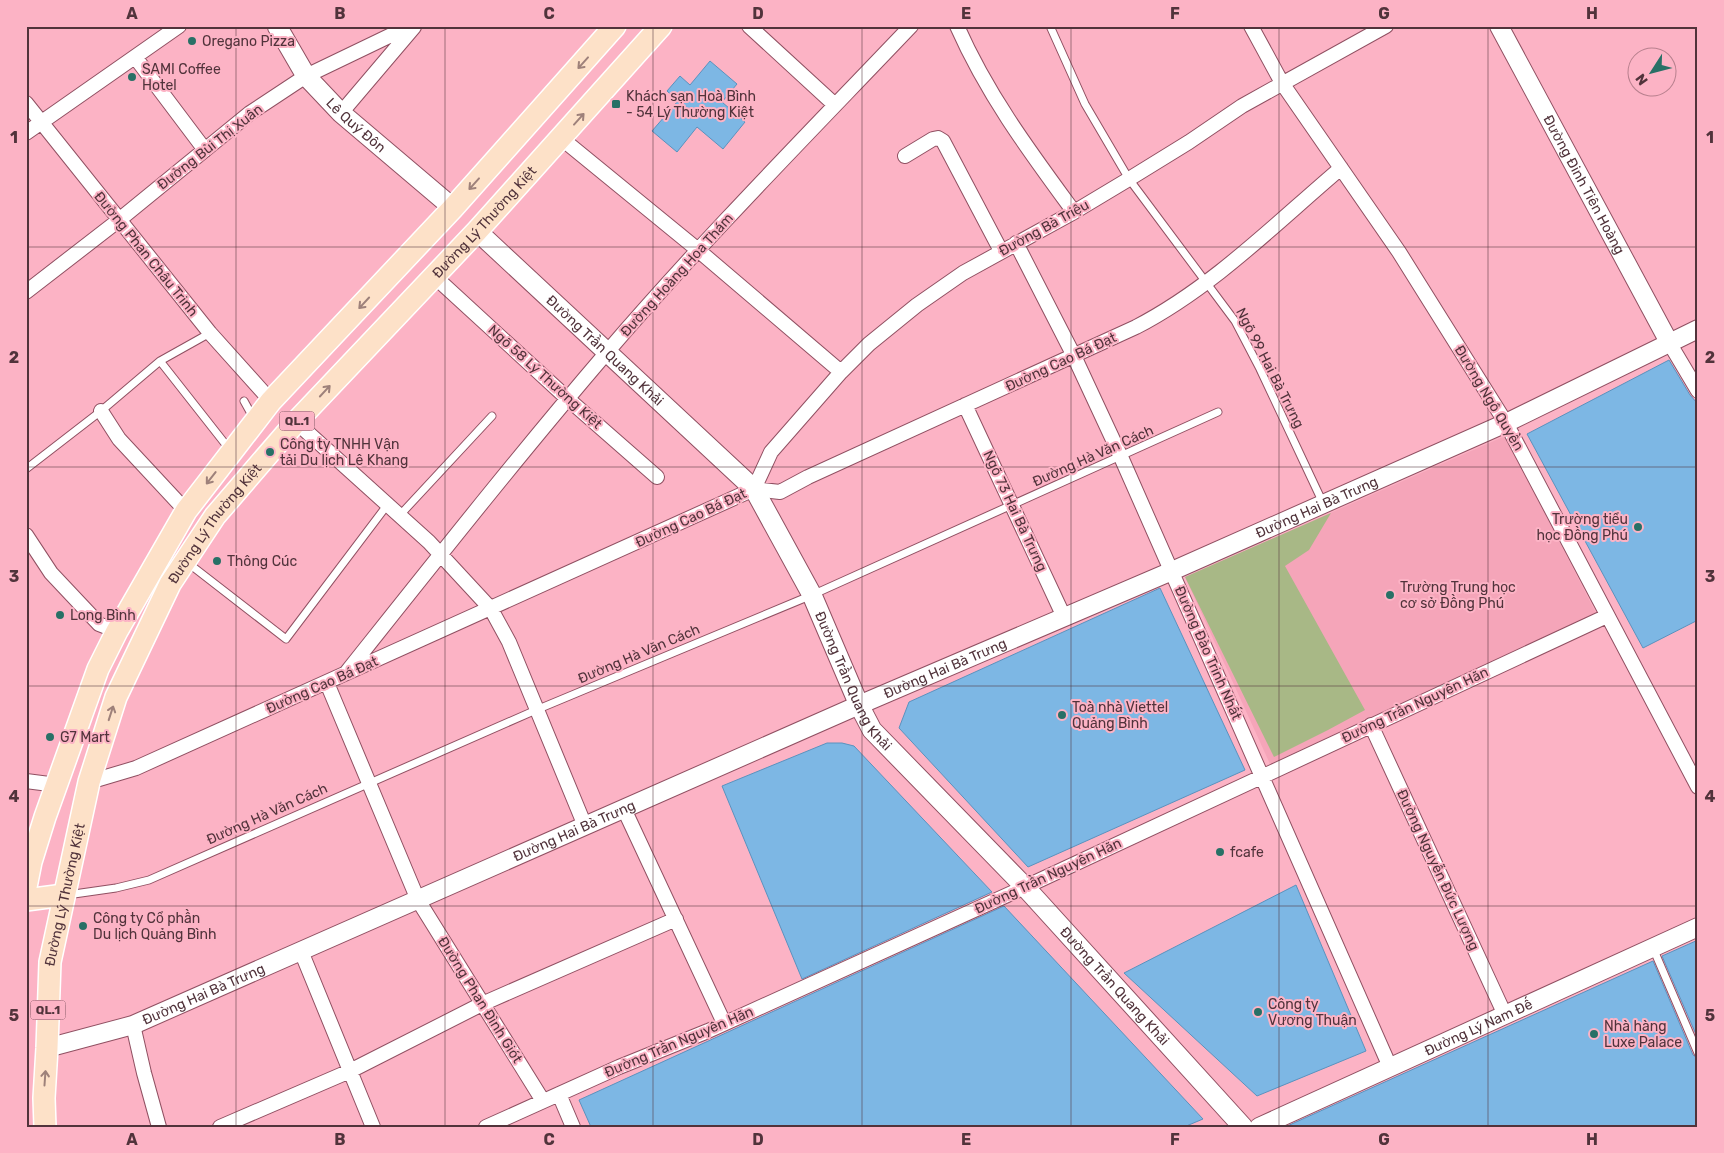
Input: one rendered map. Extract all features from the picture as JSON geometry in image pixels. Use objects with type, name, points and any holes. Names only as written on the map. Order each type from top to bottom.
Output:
[{"type":"main road","name":"Lê Quý Đôn","points":[[277,26],[306,76],[341,113],[453,208]]},
{"type":"main road","name":"Đường Lý Thường Kiệt","points":[[26,887],[29,854],[57,784],[98,669],[117,631],[186,511],[271,402],[453,208],[615,26]]},
{"type":"main road","name":"Đường Lý Thường Kiệt","points":[[45,1127],[44,1098],[50,962],[89,782],[116,697],[170,584],[215,516],[296,422],[478,231],[661,26]]},
{"type":"main road","points":[[453,208],[478,231]]},
{"type":"main road","name":"Đường Trần Quang Khải","points":[[478,231],[754,489],[812,595],[859,705],[872,730],[1025,887],[1243,1127]]},
{"type":"main road","points":[[26,900],[64,896]]},
{"type":"street","points":[[26,133],[179,26]]},
{"type":"street","name":"Đường Bùi Thị Xuân","points":[[26,292],[119,220],[250,113],[306,76],[410,26]]},
{"type":"street","points":[[341,113],[415,26]]},
{"type":"street","points":[[749,26],[835,105]]},
{"type":"street","name":"Đường Hoàng Hoa Thám","points":[[344,675],[607,352],[698,250],[911,26]]},
{"type":"street","points":[[957,26],[991,94],[1020,139],[1074,212]]},
{"type":"street","name":"Đường Ngô Quyền","points":[[1251,26],[1282,83],[1399,252],[1506,423],[1698,787]]},
{"type":"street","name":"Đường Bà Triệu","points":[[754,489],[772,452],[841,372],[869,344],[917,304],[963,273],[1074,212],[1129,179],[1242,106],[1386,26]]},
{"type":"street","name":"Đường Đinh Tiên Hoàng","points":[[1499,26],[1670,344]]},
{"type":"street","points":[[135,57],[204,150]]},
{"type":"street","name":"Đường Phan Châu Trinh","points":[[26,104],[210,333],[271,402]]},
{"type":"street","points":[[562,138],[698,250],[841,372]]},
{"type":"street","points":[[905,156],[933,138],[938,138],[942,141],[1001,251]]},
{"type":"street","name":"Đường Cao Bá Đạt","points":[[89,782],[136,768],[754,489],[780,492],[808,477],[1074,356],[1164,312],[1206,284],[1341,168]]},
{"type":"street","name":"Đường Đào Trinh Nhất","points":[[1016,243],[1074,356],[1172,571],[1390,1067]]},
{"type":"street","name":"Ngõ 58 Lý Thường Kiệt","points":[[434,276],[568,399],[657,477]]},
{"type":"street","name":"Đường Hai Bà Trưng","points":[[47,1048],[133,1025],[859,705],[1172,571],[1506,423],[1698,329]]},
{"type":"street","points":[[1670,344],[1698,391]]},
{"type":"street","name":"Ngõ 73 Hai Bà Trưng","points":[[966,405],[1064,617]]},
{"type":"street","points":[[101,412],[120,439],[186,511]]},
{"type":"street","points":[[296,422],[441,554],[491,609],[509,642],[585,826]]},
{"type":"street","points":[[26,535],[51,573],[99,624],[117,631]]},
{"type":"street","name":"Đường Trần Nguyên Hãn","points":[[486,1127],[619,1067],[724,1023],[1025,887],[1607,616]]},
{"type":"street","name":"Đường Phan Đình Giót","points":[[327,683],[418,900],[543,1101]]},
{"type":"street","name":"Đường Nguyễn Đức Lượng","points":[[1371,725],[1504,1015]]},
{"type":"street","points":[[26,781],[57,784]]},
{"type":"street","points":[[624,809],[724,1023]]},
{"type":"street","points":[[220,1127],[350,1070],[482,1004],[676,919]]},
{"type":"street","name":"Đường Lý Nam Đế","points":[[1259,1127],[1698,927]]},
{"type":"street","points":[[301,951],[373,1127]]},
{"type":"street","points":[[133,1025],[159,1127]]},
{"type":"street","points":[[559,1094],[573,1127]]},
{"type":"lane","name":"Ngõ 99 Hai Bà Trưng","points":[[1050,26],[1085,104],[1129,179],[1235,321],[1260,369],[1323,504]]},
{"type":"lane","points":[[26,469],[101,412],[160,362],[210,333]]},
{"type":"lane","points":[[160,362],[232,452]]},
{"type":"lane","points":[[244,401],[255,422]]},
{"type":"lane","name":"Đường Hà Văn Cách","points":[[64,896],[116,888],[149,880],[536,710],[812,595],[1218,412]]},
{"type":"lane","points":[[400,516],[492,416]]},
{"type":"lane","points":[[185,562],[286,639],[388,504]]},
{"type":"lane","points":[[1653,948],[1698,1053]]},
{"type":"shaded area","name":"Trường Trung học cơ sở Đồng Phú","points":[[1505,436],[1596,613],[1270,764],[1185,577]]},
{"type":"green space","points":[[1331,513],[1309,550],[1285,566],[1365,710],[1274,757],[1185,577]]},
{"type":"building","points":[[710,61],[737,84],[722,102],[745,122],[723,149],[697,127],[677,152],[652,131],[678,101],[667,91],[680,76],[690,85]]},
{"type":"building","name":"Trường tiểu học Đồng Phú","points":[[1669,360],[1690,395],[1698,404],[1698,620],[1643,648],[1527,434]]},
{"type":"building","name":"Toà nhà Viettel Quảng Bình","points":[[1160,588],[1245,770],[1028,867],[899,728],[909,702]]},
{"type":"building","points":[[827,743],[842,743],[854,746],[992,892],[802,979],[722,786]]},
{"type":"building","name":"Công ty Vương Thuận","points":[[1296,885],[1366,1051],[1257,1096],[1124,973]]},
{"type":"building","points":[[1004,906],[1203,1119],[1184,1127],[591,1127],[579,1100]]},
{"type":"building","points":[[1698,940],[1698,1039],[1662,956]]},
{"type":"building","name":"Nhà hàng Luxe Palace","points":[[1653,961],[1693,1055],[1698,1058],[1698,1127],[1285,1127]]},
{"type":"place","name":"Oregano Pizza","points":[[192,41]]},
{"type":"place","name":"SAMI Coffee Hotel","points":[[132,77]]},
{"type":"place","name":"Khách sạn Hoà Bình - 54 Lý Thường Kiệt","points":[[616,104]]},
{"type":"place","name":"Công ty TNHH Vận tải Du lịch Lê Khang","points":[[270,452]]},
{"type":"place","name":"Trường tiểu học Đồng Phú","points":[[1638,527]]},
{"type":"place","name":"Thông Cúc","points":[[217,561]]},
{"type":"place","name":"Trường Trung học cơ sở Đồng Phú","points":[[1390,595]]},
{"type":"place","name":"Long Bình","points":[[60,615]]},
{"type":"place","name":"Toà nhà Viettel Quảng Bình","points":[[1062,715]]},
{"type":"place","name":"G7 Mart","points":[[50,737]]},
{"type":"place","name":"fcafe","points":[[1220,852]]},
{"type":"place","name":"Công ty Cổ phần Du lịch Quảng Bình","points":[[83,926]]},
{"type":"place","name":"Công ty Vương Thuận","points":[[1258,1012]]},
{"type":"place","name":"Nhà hàng Luxe Palace","points":[[1594,1034]]}]
